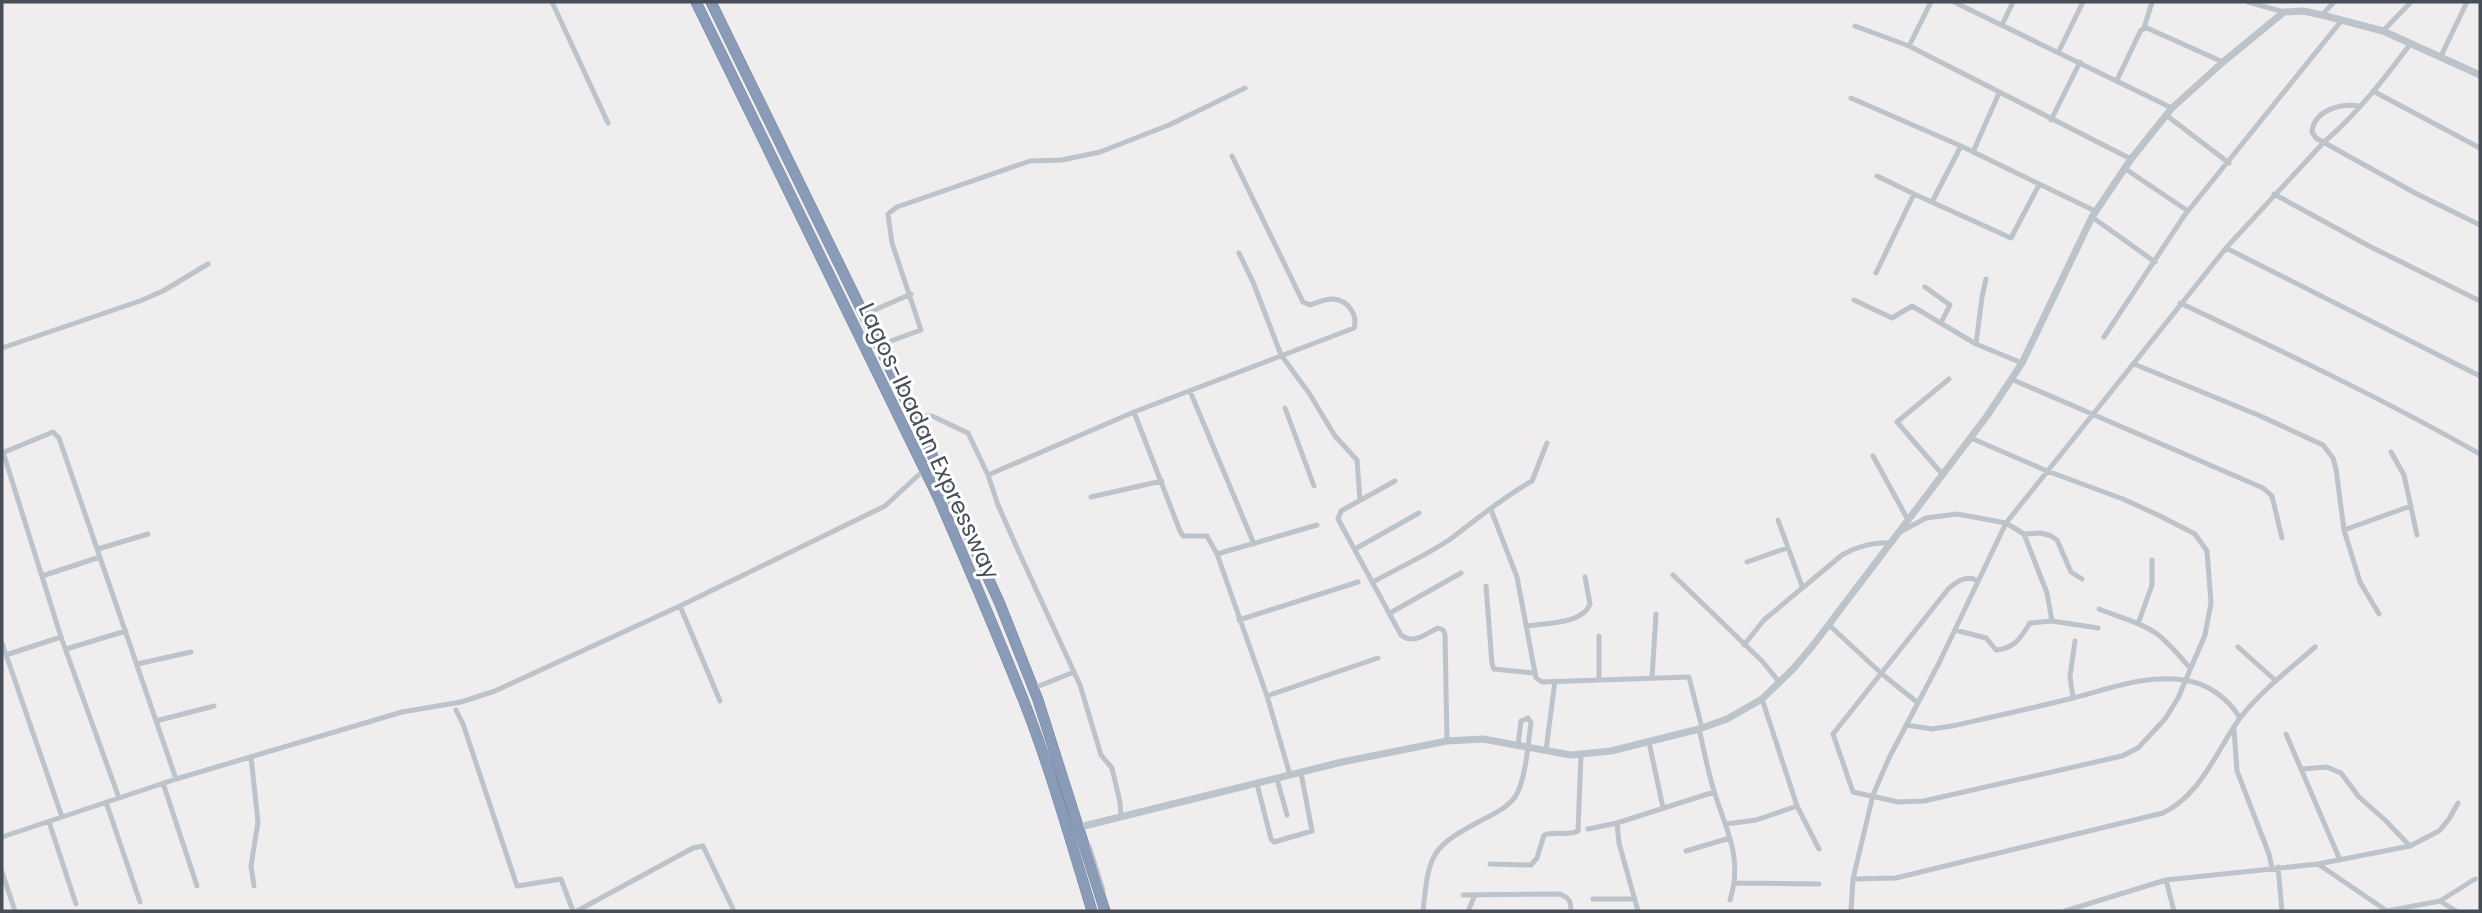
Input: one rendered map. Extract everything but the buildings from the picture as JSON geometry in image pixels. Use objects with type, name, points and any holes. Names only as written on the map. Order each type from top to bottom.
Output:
[{"type":"highway","name":"Lagos-Ibadan Expressway","points":[[696,2],[938,498],[999,640],[1047,768],[1092,911]]},
{"type":"highway","name":"Lagos-Ibadan Expressway","points":[[711,2],[950,492],[1012,633],[1034,688],[1107,911]]},
{"type":"street","points":[[552,2],[608,123]]},
{"type":"street","points":[[1909,46],[1931,2]]},
{"type":"street","points":[[1954,2],[2172,108]]},
{"type":"street","points":[[2002,24],[2013,2]]},
{"type":"street","points":[[2059,51],[2083,2]]},
{"type":"street","points":[[2116,80],[2144,28],[2152,2]]},
{"type":"street","points":[[2248,2],[2284,12],[2303,11],[2322,15],[2383,31],[2480,75]]},
{"type":"street","points":[[2322,15],[2334,2]]},
{"type":"street","points":[[2383,31],[2411,2]]},
{"type":"street","points":[[2441,56],[2467,2]]},
{"type":"street","points":[[1081,826],[1399,749],[1447,741],[1483,739],[1581,755],[1611,751],[1701,729],[1727,719],[1762,699],[1780,683],[1829,625],[1971,438],[2022,363],[2094,214],[2124,168],[2172,108],[2284,12]]},
{"type":"street","points":[[2104,337],[2188,211],[2342,20]]},
{"type":"street","points":[[1855,26],[1909,46],[2131,159]]},
{"type":"street","points":[[2144,28],[2150,28],[2223,62]]},
{"type":"street","points":[[1851,911],[1853,879],[1873,795],[2007,523],[2226,248],[2274,194],[2338,130],[2412,43]]},
{"type":"street","points":[[2051,120],[2080,62]]},
{"type":"street","points":[[880,349],[891,341],[921,330],[889,229],[888,214],[897,206],[1030,161],[1062,160],[1100,152],[1169,125],[1245,88]]},
{"type":"street","points":[[2373,91],[2480,148]]},
{"type":"street","points":[[1972,152],[1999,93]]},
{"type":"street","points":[[1851,98],[1961,146],[2094,214],[2155,262]]},
{"type":"street","points":[[2359,106],[2346,104],[2333,107],[2315,123],[2312,132],[2324,142],[2415,193],[2480,225]]},
{"type":"street","points":[[2166,115],[2229,163]]},
{"type":"street","points":[[1932,202],[1961,146]]},
{"type":"street","points":[[988,475],[1134,412],[1354,328],[1356,320],[1348,306],[1340,300],[1331,299],[1310,305],[1303,302],[1232,156]]},
{"type":"street","points":[[2124,168],[2188,211]]},
{"type":"street","points":[[1877,176],[2011,238],[2039,185]]},
{"type":"street","points":[[1876,273],[1914,194]]},
{"type":"street","points":[[2274,194],[2369,246],[2480,301]]},
{"type":"street","points":[[2226,248],[2480,376]]},
{"type":"street","points":[[1239,253],[1281,355],[1309,393],[1335,436],[1357,460],[1360,500]]},
{"type":"street","points":[[2,348],[140,301],[163,291],[208,264]]},
{"type":"street","points":[[1976,344],[1986,279]]},
{"type":"street","points":[[1925,287],[1951,307],[1941,323]]},
{"type":"street","points":[[863,315],[911,294]]},
{"type":"street","points":[[1854,300],[1892,318],[1912,306],[1976,344],[2022,363]]},
{"type":"street","points":[[2180,303],[2317,368],[2480,454]]},
{"type":"street","points":[[2134,364],[2323,445],[2333,458],[2336,469],[2344,530],[2360,582],[2379,614]]},
{"type":"street","points":[[1943,475],[1897,422],[1949,379]]},
{"type":"street","points":[[2011,379],[2263,488],[2272,496],[2282,538]]},
{"type":"street","points":[[1190,391],[1254,544]]},
{"type":"street","points":[[1286,408],[1314,486]]},
{"type":"street","points":[[1134,412],[1183,536],[1207,536],[1217,554],[1267,696],[1290,775]]},
{"type":"street","points":[[913,416],[932,416],[968,433],[1074,672],[1101,755],[1112,768],[1121,802],[1121,817]]},
{"type":"street","points":[[119,798],[61,637],[3,453],[43,435],[56,433],[176,779]]},
{"type":"street","points":[[1971,438],[2047,471],[2123,499],[2195,534],[2207,551],[2209,564],[2211,603],[2205,635],[2189,667],[2178,698],[2152,735],[2138,748],[2122,756],[1924,801],[1898,802],[1853,792],[1833,734],[1949,588],[1963,579],[1971,578],[1977,581]]},
{"type":"street","points":[[1373,582],[1449,539],[1461,528],[1492,510],[1515,489],[1532,481],[1547,443]]},
{"type":"street","points":[[2391,452],[2404,475],[2417,535]]},
{"type":"street","points":[[1873,456],[1909,521]]},
{"type":"street","points":[[2,828],[3,837],[176,779],[402,712],[461,702],[495,691],[680,606],[885,506],[924,470]]},
{"type":"street","points":[[1091,497],[1162,481]]},
{"type":"street","points":[[1395,481],[1338,515],[1401,635],[1407,639],[1416,639],[1438,628],[1445,634],[1447,741]]},
{"type":"street","points":[[2344,530],[2411,506]]},
{"type":"street","points":[[1492,510],[1517,576],[1536,678],[1542,682],[1689,677],[1714,792],[1734,850],[1735,883],[1730,900]]},
{"type":"street","points":[[1917,510],[1927,517]]},
{"type":"street","points":[[1355,549],[1419,513]]},
{"type":"street","points":[[1902,531],[1927,517],[1957,514],[2007,523],[2024,534],[2041,533],[2057,540],[2070,572],[2082,579]]},
{"type":"street","points":[[1778,520],[1802,586]]},
{"type":"street","points":[[1217,554],[1317,525]]},
{"type":"street","points":[[98,550],[148,534]]},
{"type":"street","points":[[2024,534],[2046,593],[2052,621]]},
{"type":"street","points":[[1744,645],[1764,620],[1802,586],[1854,548],[1892,543]]},
{"type":"street","points":[[1748,562],[1787,548]]},
{"type":"street","points":[[42,576],[100,557]]},
{"type":"street","points":[[2138,624],[2152,585],[2152,560]]},
{"type":"street","points":[[1390,614],[1461,573]]},
{"type":"street","points":[[1673,576],[1762,661],[1780,683]]},
{"type":"street","points":[[1527,626],[1584,614],[1590,604],[1585,577]]},
{"type":"street","points":[[1239,620],[1358,582]]},
{"type":"street","points":[[1486,586],[1494,669],[1534,673]]},
{"type":"street","points":[[680,606],[720,701]]},
{"type":"street","points":[[2099,609],[2156,633],[2189,667]]},
{"type":"street","points":[[1652,678],[1656,614]]},
{"type":"street","points":[[1955,630],[1986,638],[1996,650],[2012,647],[2020,640],[2030,623],[2052,621],[2098,628]]},
{"type":"street","points":[[1829,625],[1918,703]]},
{"type":"street","points":[[66,649],[126,631]]},
{"type":"street","points":[[1599,636],[1600,680]]},
{"type":"street","points":[[6,656],[61,637]]},
{"type":"street","points":[[2073,698],[2070,676],[2075,641]]},
{"type":"street","points":[[2,643],[62,817]]},
{"type":"street","points":[[2238,647],[2276,681]]},
{"type":"street","points":[[1853,879],[1896,878],[2163,813],[2187,797],[2199,783],[2240,718],[2276,681],[2315,647]]},
{"type":"street","points":[[136,664],[191,652]]},
{"type":"street","points":[[1267,696],[1378,658]]},
{"type":"street","points":[[1034,688],[1074,672]]},
{"type":"street","points":[[1906,725],[1932,729],[1952,726],[2143,681],[2185,680],[2215,692],[2228,701],[2240,718]]},
{"type":"street","points":[[1546,750],[1555,681]]},
{"type":"street","points":[[1762,699],[1797,806],[1819,849]]},
{"type":"street","points":[[156,721],[214,706]]},
{"type":"street","points":[[456,710],[517,886],[561,879],[575,911],[693,848],[703,846],[734,911]]},
{"type":"street","points":[[1423,911],[1430,862],[1450,838],[1498,811],[1516,796],[1531,723],[1528,718],[1521,721],[1518,745]]},
{"type":"street","points":[[2234,729],[2237,771],[2275,867],[2283,911]]},
{"type":"street","points":[[2286,734],[2340,860]]},
{"type":"street","points":[[1650,742],[1663,808]]},
{"type":"street","points":[[1490,864],[1531,865],[1537,858],[1544,835],[1578,831],[1581,755]]},
{"type":"street","points":[[251,757],[258,822],[251,866],[254,886]]},
{"type":"street","points":[[2302,769],[2327,767],[2341,773],[2359,797],[2410,846]]},
{"type":"street","points":[[1257,784],[1270,839],[1274,842],[1312,831],[1301,773]]},
{"type":"street","points":[[1277,779],[1287,815]]},
{"type":"street","points":[[163,783],[197,886]]},
{"type":"street","points":[[1588,830],[1714,792]]},
{"type":"street","points":[[106,802],[140,902]]},
{"type":"street","points":[[2065,911],[2166,880],[2318,864],[2410,846],[2439,831],[2458,803]]},
{"type":"street","points":[[1726,824],[1756,820],[1797,806]]},
{"type":"street","points":[[49,822],[76,904]]},
{"type":"street","points":[[1617,823],[1619,843],[1638,911]]},
{"type":"street","points":[[1686,851],[1730,838]]},
{"type":"street","points":[[2318,864],[2387,911],[2440,901],[2475,879]]},
{"type":"street","points":[[2,872],[15,911]]},
{"type":"street","points":[[2166,880],[2174,911]]},
{"type":"street","points":[[1735,883],[1819,884]]},
{"type":"street","points":[[1463,895],[1560,894],[1568,897],[1571,911]]},
{"type":"street","points":[[1468,911],[1475,895]]},
{"type":"street","points":[[1593,899],[1634,899]]},
{"type":"street","points":[[2440,901],[2456,911]]}]
